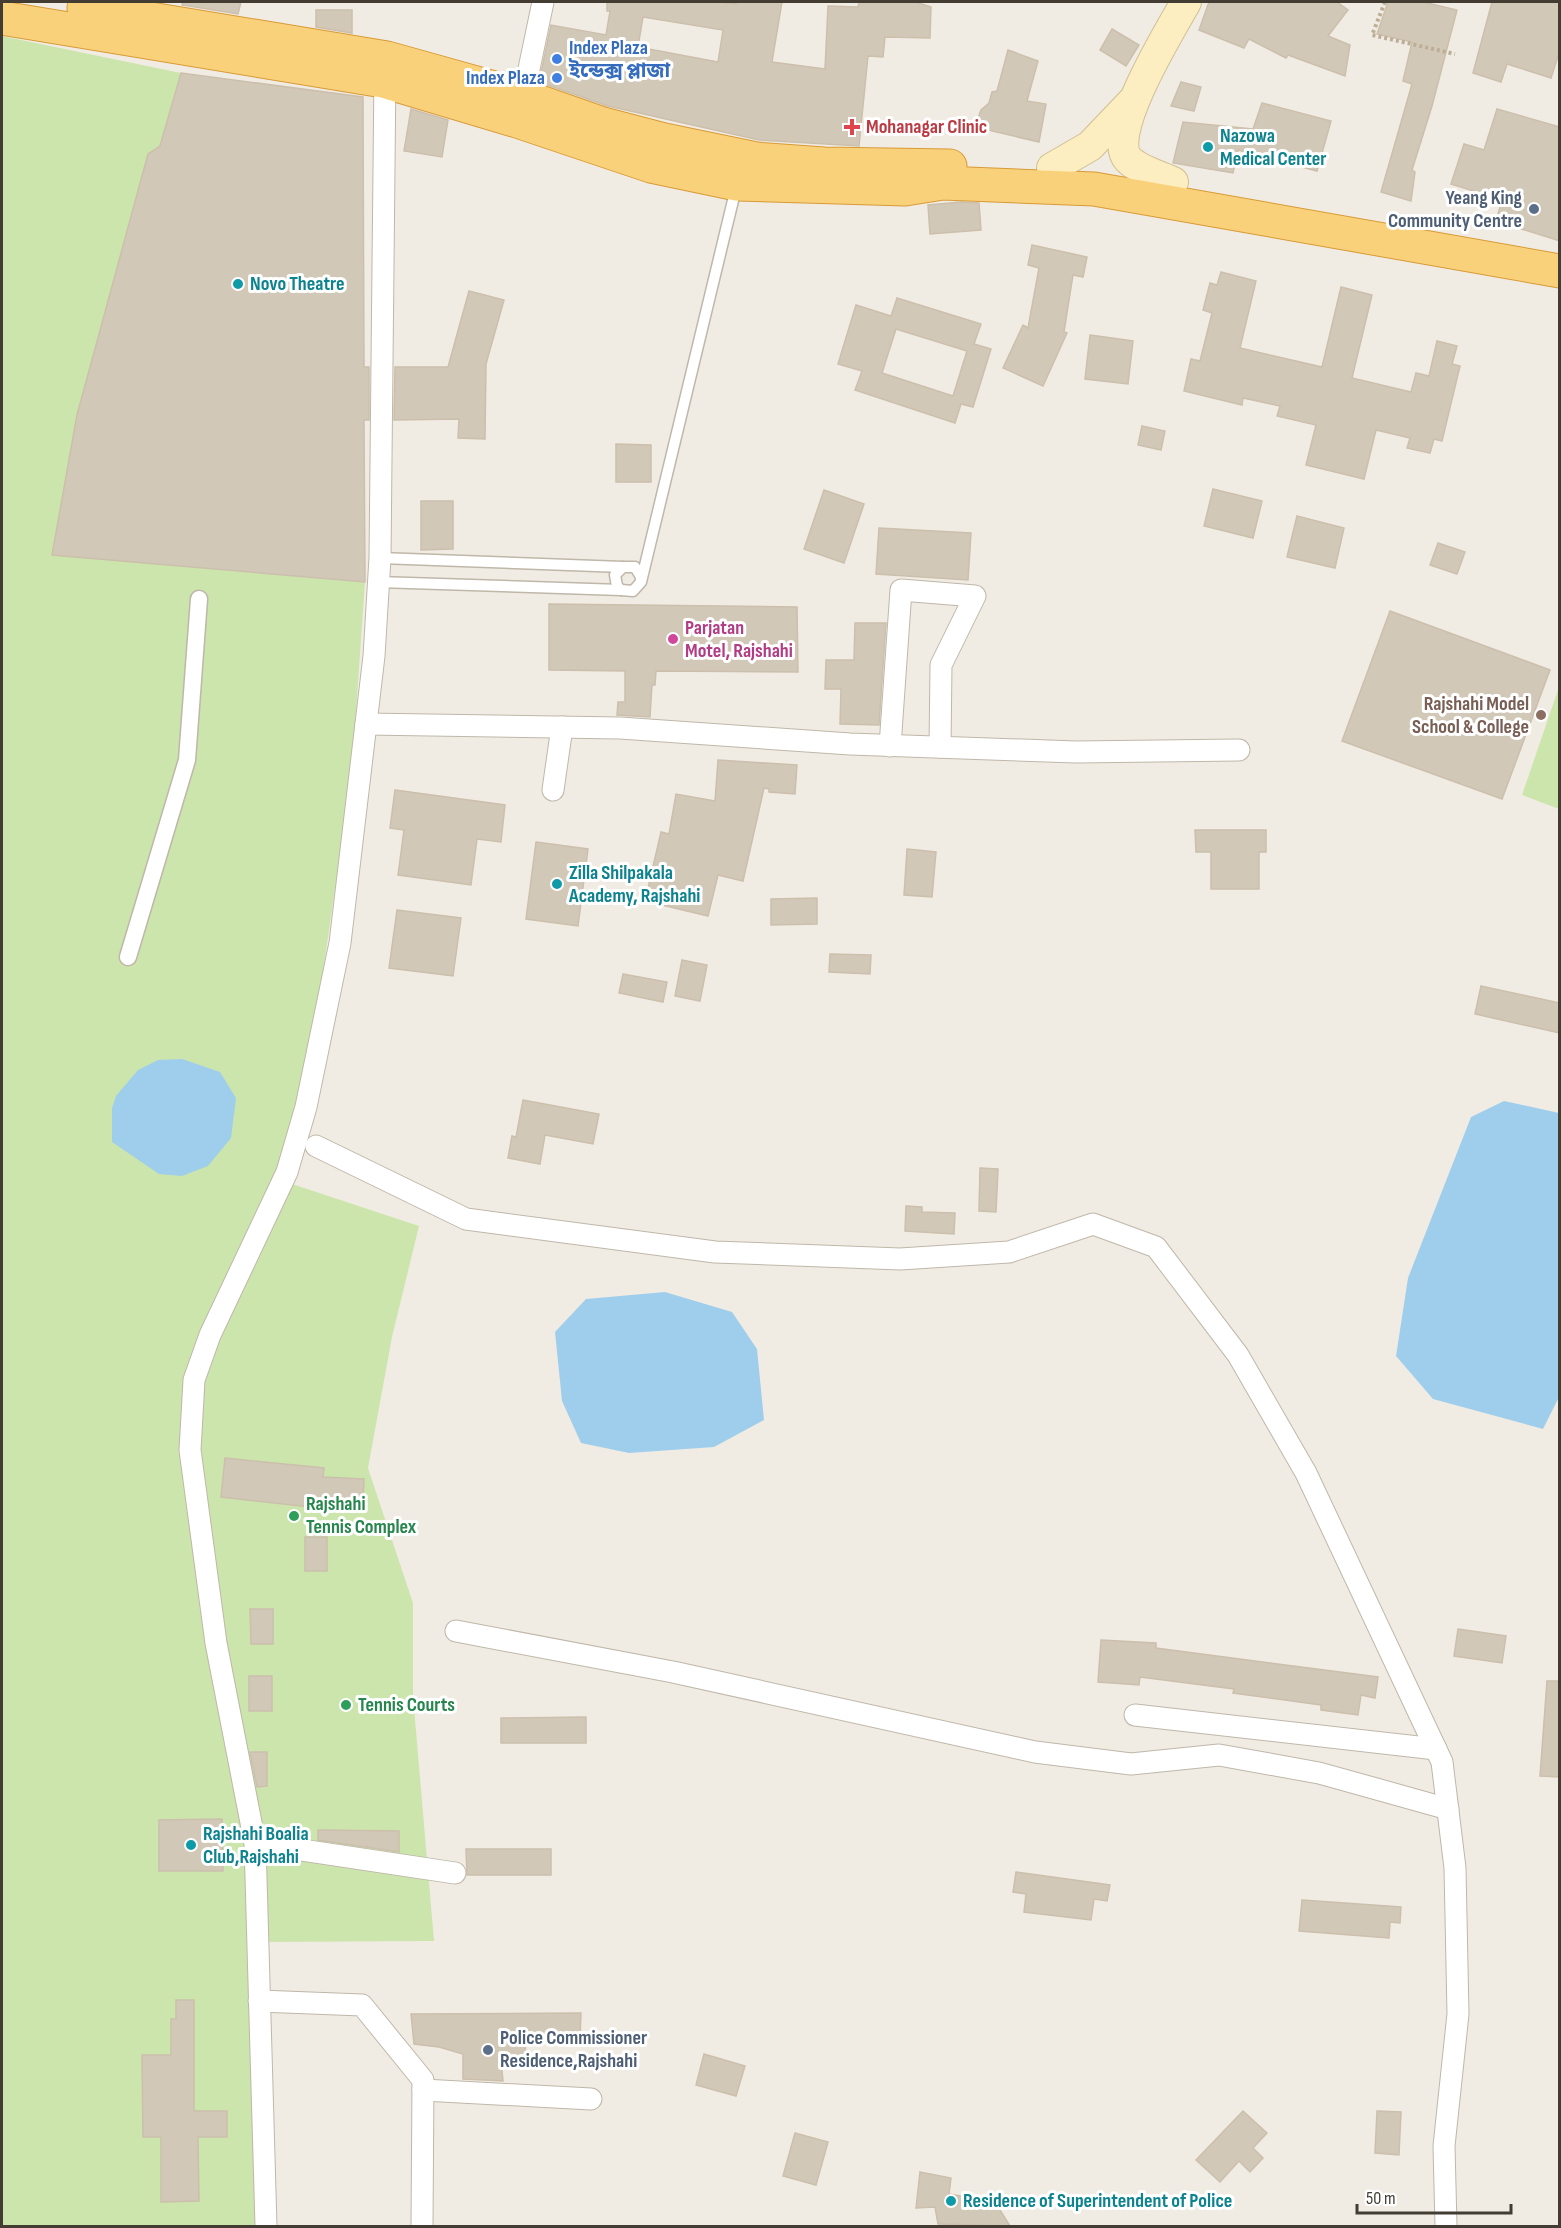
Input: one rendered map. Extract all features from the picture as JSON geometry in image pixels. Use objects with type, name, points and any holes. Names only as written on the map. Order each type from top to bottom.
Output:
[{"type":"highway","points":[[23,10],[385,69],[520,109],[603,124],[664,140],[756,159],[824,164],[1097,170],[1560,250]]},
{"type":"highway","points":[[520,109],[651,166],[737,184],[905,189],[944,183],[1094,189],[1560,271]]},
{"type":"main road","points":[[1052,168],[1090,146],[1133,101],[1186,2]]},
{"type":"main road","points":[[1133,101],[1123,150],[1126,158],[1173,182]]},
{"type":"street","points":[[520,109],[543,2]]},
{"type":"street","points":[[266,2226],[255,1843],[216,1643],[190,1450],[194,1380],[210,1335],[287,1172],[306,1107],[340,943],[374,656],[380,558],[385,69]]},
{"type":"street","points":[[890,746],[901,590],[975,596],[941,665],[940,747]]},
{"type":"street","points":[[128,957],[187,760],[199,598]]},
{"type":"street","points":[[366,724],[620,728],[890,746],[1076,752],[1239,750]]},
{"type":"street","points":[[553,790],[562,727]]},
{"type":"street","points":[[316,1146],[466,1219],[715,1252],[900,1259],[1009,1252],[1093,1224],[1156,1248],[1238,1354],[1306,1473],[1442,1762],[1455,1868],[1458,2014],[1444,2146],[1446,2226]]},
{"type":"street","points":[[456,1631],[673,1672],[1035,1752],[1131,1764],[1219,1755],[1319,1773],[1448,1809]]},
{"type":"street","points":[[1136,1715],[1436,1749]]},
{"type":"street","points":[[255,1843],[454,1874]]},
{"type":"street","points":[[259,2001],[362,2005],[423,2080],[422,2226]]},
{"type":"street","points":[[423,2090],[591,2099]]},
{"type":"lane","points":[[378,582],[633,591],[641,582],[737,184]]},
{"type":"lane","points":[[380,558],[635,567],[642,577],[641,582]]},
{"type":"lane","points":[[621,590],[615,581],[618,570],[623,567]]},
{"type":"path","points":[[1385,2],[1372,35],[1455,54]]},
{"type":"green space","points":[[2,36],[181,73],[160,146],[148,154],[77,415],[52,555],[365,582],[352,769],[314,1035],[295,1128],[187,1378],[248,1846],[260,2226],[2,2226]]},
{"type":"green space","points":[[1559,687],[1559,809],[1522,795]]},
{"type":"green space","name":"Rajshahi Tennis Complex","points":[[286,1182],[419,1226],[392,1337],[368,1468],[413,1603],[413,1696],[434,1941],[264,1942],[195,1451],[198,1383]]},
{"type":"water","points":[[182,1059],[220,1072],[236,1098],[231,1138],[208,1166],[182,1176],[159,1174],[112,1142],[112,1108],[116,1096],[138,1070],[158,1060]]},
{"type":"water","points":[[1504,1101],[1559,1113],[1559,1397],[1543,1429],[1433,1399],[1396,1356],[1408,1278],[1471,1117]]},
{"type":"water","points":[[665,1292],[732,1312],[757,1349],[764,1420],[714,1447],[629,1453],[581,1443],[562,1401],[555,1332],[586,1299]]},
{"type":"building","points":[[183,2],[241,2],[238,14],[182,5]]},
{"type":"building","points":[[607,2],[736,4],[736,2],[782,2],[772,62],[825,69],[828,6],[858,7],[859,2],[916,2],[931,7],[930,38],[885,37],[883,57],[868,56],[859,146],[759,140],[608,106],[539,82],[551,25],[606,35],[610,11],[607,11]],"holes":[[[643,17],[723,30],[718,62],[638,47]]]},
{"type":"building","points":[[1209,2],[1337,2],[1348,10],[1328,36],[1350,45],[1345,76],[1288,55],[1286,58],[1249,39],[1244,48],[1199,30]]},
{"type":"building","points":[[1388,2],[1423,2],[1457,10],[1432,106],[1412,170],[1415,172],[1411,201],[1381,192],[1412,84],[1403,81],[1412,42],[1377,34]]},
{"type":"building","points":[[1492,2],[1560,2],[1560,50],[1551,78],[1507,64],[1501,82],[1473,73]]},
{"type":"building","points":[[316,10],[352,10],[352,33],[316,27]]},
{"type":"building","points":[[1112,29],[1139,45],[1126,66],[1100,50]]},
{"type":"building","points":[[1008,50],[1038,61],[1027,101],[1046,104],[1039,142],[975,127],[981,110],[989,103],[992,92],[997,91]]},
{"type":"building","name":"Novo Theatre","points":[[181,73],[363,97],[364,367],[369,367],[369,420],[364,420],[365,582],[52,555],[77,415],[148,154],[160,146]]},
{"type":"building","points":[[1181,82],[1201,87],[1194,111],[1171,106]]},
{"type":"building","points":[[1262,103],[1331,121],[1317,171],[1238,150],[1233,173],[1173,163],[1183,122],[1253,129]]},
{"type":"building","points":[[411,109],[448,120],[442,157],[404,151]]},
{"type":"building","points":[[1497,109],[1560,127],[1560,241],[1496,221],[1502,200],[1451,184],[1464,144],[1484,150]]},
{"type":"building","points":[[979,203],[981,230],[930,234],[928,205]]},
{"type":"building","points":[[1032,245],[1087,257],[1083,277],[1073,275],[1064,332],[1067,333],[1043,386],[1003,368],[1023,325],[1028,328],[1039,268],[1028,265]]},
{"type":"building","points":[[1221,272],[1256,281],[1240,348],[1322,367],[1341,287],[1372,295],[1352,378],[1411,392],[1416,373],[1429,376],[1437,341],[1457,346],[1452,364],[1460,366],[1442,441],[1434,439],[1430,453],[1407,448],[1410,438],[1376,430],[1364,479],[1306,465],[1316,425],[1277,416],[1280,406],[1243,398],[1242,405],[1184,391],[1191,359],[1200,361],[1212,313],[1203,310],[1210,283],[1217,285]]},
{"type":"building","points":[[469,291],[504,300],[486,364],[485,439],[458,438],[459,419],[394,420],[395,367],[448,367]]},
{"type":"building","points":[[897,298],[981,324],[974,344],[991,349],[973,407],[961,404],[955,423],[855,390],[862,371],[838,364],[856,305],[891,316]],"holes":[[[896,329],[967,351],[953,396],[882,373]]]},
{"type":"building","points":[[1090,335],[1133,341],[1128,384],[1085,379]]},
{"type":"building","points":[[1142,426],[1165,431],[1161,450],[1138,445]]},
{"type":"building","points":[[616,444],[651,445],[651,482],[616,482]]},
{"type":"building","points":[[1213,489],[1262,501],[1253,538],[1204,526]]},
{"type":"building","points":[[824,490],[864,504],[844,563],[804,549]]},
{"type":"building","points":[[421,501],[453,501],[453,549],[421,550]]},
{"type":"building","points":[[1297,516],[1344,528],[1335,568],[1287,557]]},
{"type":"building","points":[[879,528],[971,533],[968,580],[876,574]]},
{"type":"building","points":[[1438,543],[1465,552],[1457,574],[1430,565]]},
{"type":"building","name":"Parjatan Motel, Rajshahi","points":[[549,604],[797,607],[798,672],[656,671],[655,685],[652,685],[650,717],[617,715],[618,702],[625,702],[625,671],[549,670]]},
{"type":"building","name":"Rajshahi Model School & College","points":[[1390,611],[1550,670],[1502,799],[1342,741]]},
{"type":"building","points":[[855,623],[886,623],[879,725],[840,724],[841,689],[825,689],[826,660],[854,660]]},
{"type":"building","points":[[718,760],[797,765],[795,794],[769,792],[769,789],[764,788],[743,881],[718,875],[708,916],[645,901],[661,832],[669,834],[676,794],[715,801]]},
{"type":"building","points":[[395,790],[505,805],[501,842],[477,839],[471,885],[398,875],[404,830],[390,828]]},
{"type":"building","points":[[1195,830],[1266,830],[1266,852],[1259,852],[1259,889],[1211,889],[1211,852],[1196,852]]},
{"type":"building","name":"Zilla Shilpakala Academy, Rajshahi","points":[[536,842],[588,849],[578,926],[526,919]]},
{"type":"building","points":[[907,849],[936,852],[932,897],[904,895]]},
{"type":"building","points":[[817,898],[817,924],[771,925],[771,899]]},
{"type":"building","points":[[397,910],[461,918],[453,976],[389,968]]},
{"type":"building","points":[[830,954],[871,955],[870,974],[829,972]]},
{"type":"building","points":[[682,960],[707,965],[700,1001],[675,996]]},
{"type":"building","points":[[623,974],[667,982],[663,1002],[619,993]]},
{"type":"building","points":[[1481,986],[1560,1003],[1560,1033],[1475,1014]]},
{"type":"building","points":[[523,1100],[599,1114],[593,1144],[545,1135],[540,1164],[508,1158],[512,1136],[516,1137]]},
{"type":"building","points":[[980,1168],[998,1169],[996,1212],[979,1211]]},
{"type":"building","points":[[906,1206],[922,1207],[922,1212],[955,1213],[954,1234],[905,1231]]},
{"type":"building","points":[[225,1458],[324,1468],[323,1477],[364,1479],[363,1501],[320,1500],[319,1508],[221,1497]]},
{"type":"building","points":[[305,1537],[327,1537],[327,1571],[305,1571]]},
{"type":"building","points":[[250,1609],[273,1609],[273,1644],[251,1644]]},
{"type":"building","points":[[1458,1629],[1506,1636],[1502,1663],[1454,1656]]},
{"type":"building","points":[[1101,1640],[1156,1643],[1156,1648],[1378,1677],[1375,1698],[1361,1695],[1358,1715],[1321,1710],[1321,1705],[1233,1693],[1234,1689],[1140,1677],[1139,1685],[1098,1682]]},
{"type":"building","points":[[249,1676],[272,1676],[272,1711],[249,1711]]},
{"type":"building","points":[[1547,1681],[1560,1681],[1560,1777],[1540,1776]]},
{"type":"building","points":[[586,1717],[586,1743],[501,1743],[501,1718]]},
{"type":"building","points":[[250,1752],[267,1752],[267,1786],[257,1787]]},
{"type":"building","name":"Rajshahi Boalia Club,Rajshahi","points":[[222,1819],[223,1871],[159,1871],[159,1820]]},
{"type":"building","points":[[318,1830],[399,1831],[399,1852],[318,1840]]},
{"type":"building","points":[[466,1849],[551,1849],[551,1875],[467,1875]]},
{"type":"building","points":[[1016,1872],[1110,1885],[1107,1901],[1094,1899],[1091,1920],[1024,1912],[1026,1894],[1013,1892]]},
{"type":"building","points":[[1302,1900],[1401,1907],[1400,1923],[1390,1922],[1389,1938],[1299,1931]]},
{"type":"building","points":[[176,2000],[194,2000],[194,2111],[227,2111],[227,2137],[198,2137],[199,2201],[161,2202],[161,2137],[143,2137],[142,2055],[171,2055],[171,2019],[176,2019]]},
{"type":"building","name":"Police Commissioner Residence,Rajshahi","points":[[581,2013],[580,2039],[525,2034],[526,2064],[501,2060],[503,2081],[463,2079],[463,2054],[439,2047],[414,2044],[411,2014]]},
{"type":"building","points":[[704,2054],[745,2066],[736,2096],[696,2085]]},
{"type":"building","points":[[1243,2111],[1267,2133],[1253,2148],[1263,2158],[1250,2172],[1239,2161],[1220,2182],[1196,2160]]},
{"type":"building","points":[[1377,2111],[1401,2112],[1399,2155],[1375,2153]]},
{"type":"building","points":[[795,2133],[828,2142],[816,2185],[783,2176]]},
{"type":"building","name":"Residence of Superintendent of Police","points":[[920,2172],[951,2178],[949,2194],[995,2202],[1010,2226],[938,2224],[935,2207],[916,2208]]},
{"type":"place","name":"Index Plaza ইন্ডেক্স প্লাজা","points":[[557,59]]},
{"type":"place","name":"Index Plaza","points":[[557,78]]},
{"type":"place","name":"Mohanagar Clinic","points":[[852,127]]},
{"type":"place","name":"Nazowa Medical Center","points":[[1208,147]]},
{"type":"place","name":"Yeang King Community Centre","points":[[1534,209]]},
{"type":"place","name":"Novo Theatre","points":[[238,284]]},
{"type":"place","name":"Parjatan Motel, Rajshahi","points":[[673,639]]},
{"type":"place","name":"Rajshahi Model School & College","points":[[1541,715]]},
{"type":"place","name":"Zilla Shilpakala Academy, Rajshahi","points":[[557,884]]},
{"type":"place","name":"Rajshahi Tennis Complex","points":[[294,1516]]},
{"type":"place","name":"Tennis Courts","points":[[346,1705]]},
{"type":"place","name":"Rajshahi Boalia Club,Rajshahi","points":[[191,1845]]},
{"type":"place","name":"Police Commissioner Residence,Rajshahi","points":[[488,2050]]},
{"type":"place","name":"Residence of Superintendent of Police","points":[[951,2201]]}]
